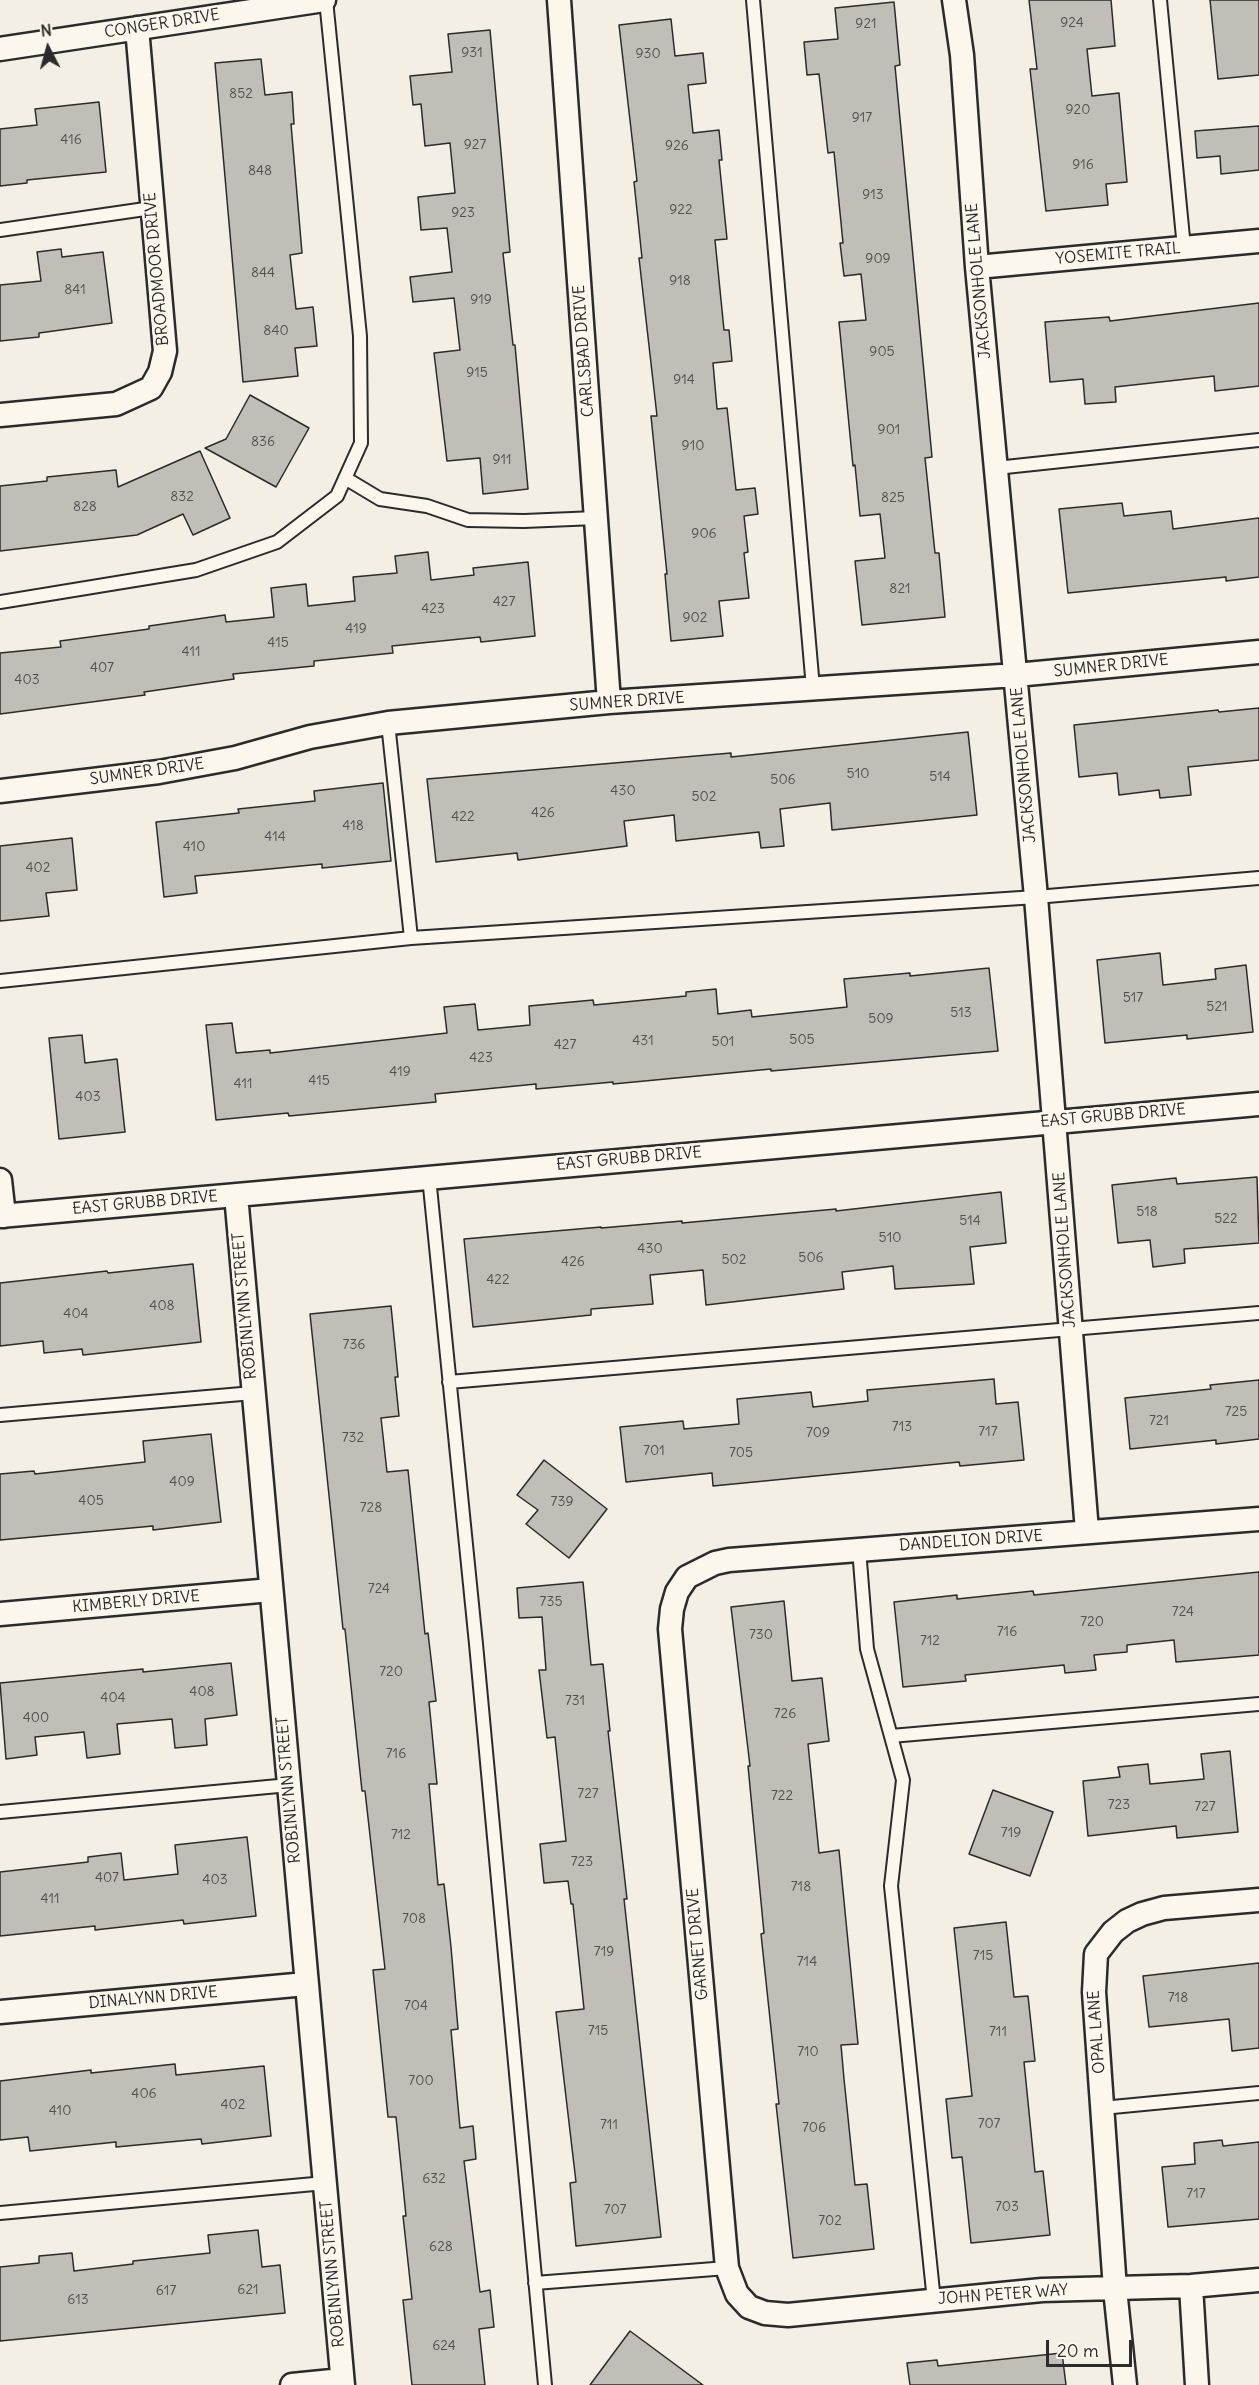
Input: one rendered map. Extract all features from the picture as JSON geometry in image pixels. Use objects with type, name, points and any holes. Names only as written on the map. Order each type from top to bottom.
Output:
[{"type":"street","name":"CONGER DRIVE","points":[[0,49],[325,0]]},
{"type":"street","name":"CARLSBAD DRIVE","points":[[559,0],[609,702]]},
{"type":"street","name":"JACKSONHOLE LANE","points":[[954,0],[962,55],[977,267],[1036,897],[1087,1532]]},
{"type":"street","name":"BROADMOOR DRIVE","points":[[0,415],[116,404],[151,388],[160,372],[165,351],[137,28]]},
{"type":"street","name":"YOSEMITE TRAIL","points":[[977,267],[1259,241]]},
{"type":"street","name":"SUMNER DRIVE","points":[[0,791],[159,772],[235,758],[310,738],[388,723],[609,702],[1016,675],[1259,652]]},
{"type":"street","name":"EAST GRUBB DRIVE","points":[[2,1216],[1055,1120],[1259,1104]]},
{"type":"street","points":[[0,1180],[2,1216]]},
{"type":"street","name":"ROBINLYNN STREET","points":[[236,1195],[343,2383]]},
{"type":"street","name":"DANDELION DRIVE","points":[[687,1577],[714,1563],[729,1560],[1259,1519]]},
{"type":"street","name":"GARNET DRIVE","points":[[687,1577],[677,1592],[670,1629],[727,2268],[737,2294],[749,2307]]},
{"type":"street","name":"KIMBERLY DRIVE","points":[[0,1614],[271,1590]]},
{"type":"street","name":"OPAL LANE","points":[[1125,2385],[1115,2289],[1094,1992],[1096,1954],[1113,1932],[1127,1921],[1142,1914],[1164,1908],[1259,1900]]},
{"type":"street","name":"DINALYNN DRIVE","points":[[0,2012],[306,1984]]},
{"type":"street","name":"JOHN PETER WAY","points":[[749,2307],[765,2313],[788,2315],[1042,2290],[1115,2289],[1158,2285],[1191,2286],[1259,2280]]},
{"type":"street","points":[[1191,2286],[1197,2385]]},
{"type":"street","points":[[292,2385],[343,2383]]},
{"type":"lane","points":[[0,602],[196,570],[277,542],[337,496],[361,443],[360,336],[325,0]]},
{"type":"lane","points":[[753,0],[813,688]]},
{"type":"lane","points":[[1160,0],[1184,248]]},
{"type":"lane","points":[[0,230],[153,208]]},
{"type":"lane","points":[[996,468],[1259,440]]},
{"type":"lane","points":[[345,478],[380,499],[427,506],[468,520],[524,521],[596,518]]},
{"type":"lane","points":[[388,723],[411,938]]},
{"type":"lane","points":[[0,981],[411,938],[1036,897],[1259,878]]},
{"type":"lane","points":[[429,1177],[545,2385]]},
{"type":"lane","points":[[449,1382],[1259,1313]]},
{"type":"lane","points":[[0,1415],[253,1393]]},
{"type":"lane","points":[[860,1549],[867,1649],[903,1780],[891,1886],[934,2301]]},
{"type":"lane","points":[[891,1736],[1259,1704]]},
{"type":"lane","points":[[0,1812],[289,1785]]},
{"type":"lane","points":[[1102,2108],[1259,2093]]},
{"type":"lane","points":[[0,2213],[325,2184]]},
{"type":"lane","points":[[535,2283],[727,2268]]},
{"type":"building","points":[[1029,0],[1111,0],[1115,46],[1087,49],[1092,96],[1119,93],[1127,182],[1106,184],[1108,205],[1046,211],[1030,69],[1037,69]]},
{"type":"building","points":[[1210,0],[1259,0],[1259,75],[1218,79]]},
{"type":"building","points":[[894,2],[900,65],[895,66],[932,457],[925,458],[935,553],[939,553],[945,617],[862,625],[855,561],[885,558],[880,514],[860,516],[839,322],[866,320],[861,274],[844,276],[834,152],[828,153],[819,74],[807,75],[804,42],[838,39],[835,8]]},
{"type":"building","points":[[671,19],[675,56],[703,53],[706,83],[688,85],[693,133],[719,130],[722,160],[719,160],[727,239],[715,240],[724,330],[729,330],[732,361],[713,363],[717,409],[727,408],[736,490],[755,488],[758,514],[744,516],[748,552],[744,553],[749,598],[719,601],[723,636],[671,641],[665,574],[667,574],[651,416],[657,416],[639,258],[642,258],[634,182],[637,181],[619,25]]},
{"type":"building","points":[[490,30],[510,252],[503,253],[513,345],[515,345],[528,489],[483,494],[480,458],[447,461],[434,353],[460,350],[454,298],[413,302],[410,277],[452,272],[447,228],[421,230],[418,197],[455,193],[450,143],[425,146],[421,104],[413,105],[410,76],[452,72],[448,34]]},
{"type":"building","points":[[261,59],[265,95],[292,92],[294,124],[291,124],[302,253],[290,255],[296,309],[313,307],[317,346],[295,348],[298,376],[243,382],[215,63]]},
{"type":"building","points":[[99,102],[106,172],[27,180],[27,183],[0,186],[0,129],[37,125],[35,109]]},
{"type":"building","points":[[1259,126],[1259,170],[1221,174],[1220,156],[1197,158],[1195,131]]},
{"type":"building","points":[[61,249],[62,257],[103,252],[112,323],[39,333],[39,337],[0,341],[0,285],[41,281],[37,252]]},
{"type":"building","points":[[1259,303],[1259,386],[1215,391],[1214,376],[1115,387],[1116,402],[1085,404],[1083,379],[1050,382],[1045,322],[1109,317],[1110,321]]},
{"type":"building","points":[[250,395],[309,428],[276,487],[205,448],[226,439]]},
{"type":"building","points":[[200,451],[230,518],[193,535],[183,514],[137,535],[0,551],[0,486],[47,481],[47,477],[116,470],[118,487]]},
{"type":"building","points":[[1122,503],[1124,516],[1171,511],[1173,529],[1259,518],[1259,577],[1226,581],[1226,577],[1068,593],[1059,509]]},
{"type":"building","points":[[428,552],[431,580],[474,575],[473,568],[528,562],[535,636],[481,642],[480,637],[392,646],[393,653],[314,661],[314,666],[233,674],[234,679],[144,692],[145,695],[0,714],[0,653],[61,647],[60,641],[149,629],[149,626],[225,615],[226,622],[274,617],[271,588],[306,584],[308,606],[355,601],[353,577],[397,573],[395,556]]},
{"type":"building","points":[[1259,708],[1259,760],[1188,767],[1191,795],[1160,798],[1159,790],[1119,795],[1117,773],[1079,777],[1074,725]]},
{"type":"building","points":[[968,732],[977,815],[832,830],[830,803],[780,809],[784,846],[761,848],[759,832],[676,841],[674,815],[624,821],[627,846],[518,860],[517,853],[436,862],[427,779],[731,753],[731,757]]},
{"type":"building","points":[[383,783],[391,861],[322,868],[322,864],[195,876],[197,893],[164,897],[156,822],[239,813],[238,809],[315,801],[314,791]]},
{"type":"building","points":[[72,838],[77,890],[46,893],[49,916],[0,921],[0,846]]},
{"type":"building","points":[[1160,953],[1163,985],[1216,979],[1215,969],[1246,965],[1253,1032],[1187,1039],[1187,1035],[1105,1043],[1097,960]]},
{"type":"building","points":[[989,968],[998,1051],[613,1084],[613,1082],[536,1089],[536,1084],[435,1094],[436,1102],[289,1116],[288,1113],[216,1120],[206,1025],[232,1023],[236,1053],[270,1050],[270,1053],[447,1033],[444,1007],[475,1004],[478,1030],[530,1025],[529,1006],[593,1000],[594,1005],[686,996],[686,992],[716,989],[718,1014],[751,1010],[752,1017],[847,1007],[844,979],[910,973],[910,976]]},
{"type":"building","points":[[82,1035],[85,1063],[117,1059],[125,1132],[59,1139],[49,1038]]},
{"type":"building","points":[[1257,1177],[1259,1243],[1184,1249],[1185,1263],[1153,1267],[1150,1240],[1118,1243],[1112,1185],[1176,1178],[1177,1184]]},
{"type":"building","points":[[1001,1192],[1006,1243],[970,1247],[974,1284],[895,1289],[893,1266],[842,1272],[844,1289],[706,1305],[703,1270],[650,1275],[653,1304],[591,1309],[591,1315],[473,1327],[464,1239],[836,1209],[836,1211]]},
{"type":"building","points":[[193,1264],[201,1342],[83,1355],[82,1349],[44,1353],[43,1341],[0,1346],[0,1283]]},
{"type":"building","points":[[391,1306],[398,1377],[395,1377],[399,1416],[381,1418],[387,1472],[408,1470],[425,1634],[428,1633],[436,1701],[429,1702],[437,1784],[429,1784],[438,1885],[444,1884],[451,1947],[458,2029],[451,2030],[460,2128],[473,2126],[476,2159],[464,2161],[480,2292],[490,2290],[494,2327],[479,2329],[485,2385],[412,2385],[403,2300],[412,2299],[403,2216],[406,2216],[396,2117],[388,2117],[373,1970],[385,1969],[365,1791],[362,1791],[345,1629],[343,1629],[310,1314]]},
{"type":"building","points":[[994,1379],[996,1404],[1018,1402],[1024,1460],[960,1466],[959,1462],[713,1486],[712,1473],[626,1482],[620,1427],[683,1421],[684,1429],[739,1424],[737,1399],[811,1392],[813,1407],[868,1401],[867,1390]]},
{"type":"building","points":[[1259,1380],[1259,1439],[1216,1444],[1216,1440],[1130,1449],[1125,1398],[1211,1389],[1210,1385]]},
{"type":"building","points":[[211,1434],[221,1522],[153,1530],[153,1526],[0,1540],[0,1474],[34,1471],[35,1474],[145,1462],[143,1441]]},
{"type":"building","points":[[544,1460],[607,1509],[569,1558],[526,1524],[538,1510],[517,1495]]},
{"type":"building","points":[[1259,1572],[1259,1655],[1176,1662],[1174,1640],[1127,1645],[1127,1652],[1094,1655],[1096,1670],[1065,1673],[1064,1665],[965,1675],[966,1681],[903,1687],[894,1602],[957,1595],[957,1599],[1033,1591],[1034,1595]]},
{"type":"building","points":[[583,1582],[591,1665],[603,1664],[610,1731],[608,1731],[627,1899],[624,1899],[661,2237],[576,2246],[570,2183],[576,2182],[556,2012],[584,2009],[573,1904],[571,1904],[568,1881],[544,1883],[540,1844],[566,1841],[555,1737],[547,1738],[539,1670],[546,1670],[542,1617],[519,1618],[517,1588]]},
{"type":"building","points":[[784,1601],[792,1681],[822,1678],[829,1741],[808,1744],[819,1853],[839,1850],[858,2044],[841,2045],[855,2185],[867,2184],[874,2249],[793,2258],[761,1934],[764,1933],[748,1766],[750,1766],[731,1607]]},
{"type":"building","points":[[231,1663],[237,1715],[205,1719],[207,1745],[175,1748],[172,1719],[117,1724],[120,1754],[87,1758],[84,1732],[35,1737],[37,1755],[6,1759],[0,1683]]},
{"type":"building","points":[[1230,1751],[1238,1832],[1177,1838],[1176,1826],[1088,1836],[1083,1781],[1120,1777],[1118,1767],[1148,1764],[1150,1784],[1204,1779],[1201,1754]]},
{"type":"building","points":[[993,1790],[1053,1812],[1030,1876],[969,1854]]},
{"type":"building","points":[[247,1837],[256,1916],[184,1924],[183,1920],[95,1930],[95,1926],[0,1936],[0,1872],[88,1862],[88,1857],[121,1853],[124,1880],[178,1874],[175,1845]]},
{"type":"building","points":[[1006,1922],[1014,1997],[1028,1996],[1035,2061],[1024,2062],[1035,2172],[1043,2171],[1050,2235],[971,2243],[962,2157],[952,2158],[946,2099],[972,2096],[954,1928]]},
{"type":"building","points":[[1259,1963],[1259,2048],[1232,2051],[1229,2019],[1149,2027],[1143,1976]]},
{"type":"building","points":[[175,2064],[176,2075],[264,2066],[271,2136],[202,2144],[201,2139],[116,2147],[116,2142],[30,2151],[28,2137],[0,2140],[0,2081],[91,2070],[91,2073]]},
{"type":"building","points":[[1222,2140],[1223,2146],[1259,2142],[1259,2219],[1168,2227],[1162,2167],[1195,2164],[1194,2143]]},
{"type":"building","points":[[258,2230],[262,2267],[280,2265],[285,2313],[0,2341],[0,2267],[39,2263],[39,2256],[72,2253],[74,2271],[133,2264],[133,2261],[210,2253],[208,2235]]},
{"type":"building","points":[[630,2331],[703,2385],[590,2385]]},
{"type":"building","points":[[1062,2353],[1066,2385],[910,2385],[907,2363],[937,2360],[938,2366]]}]
